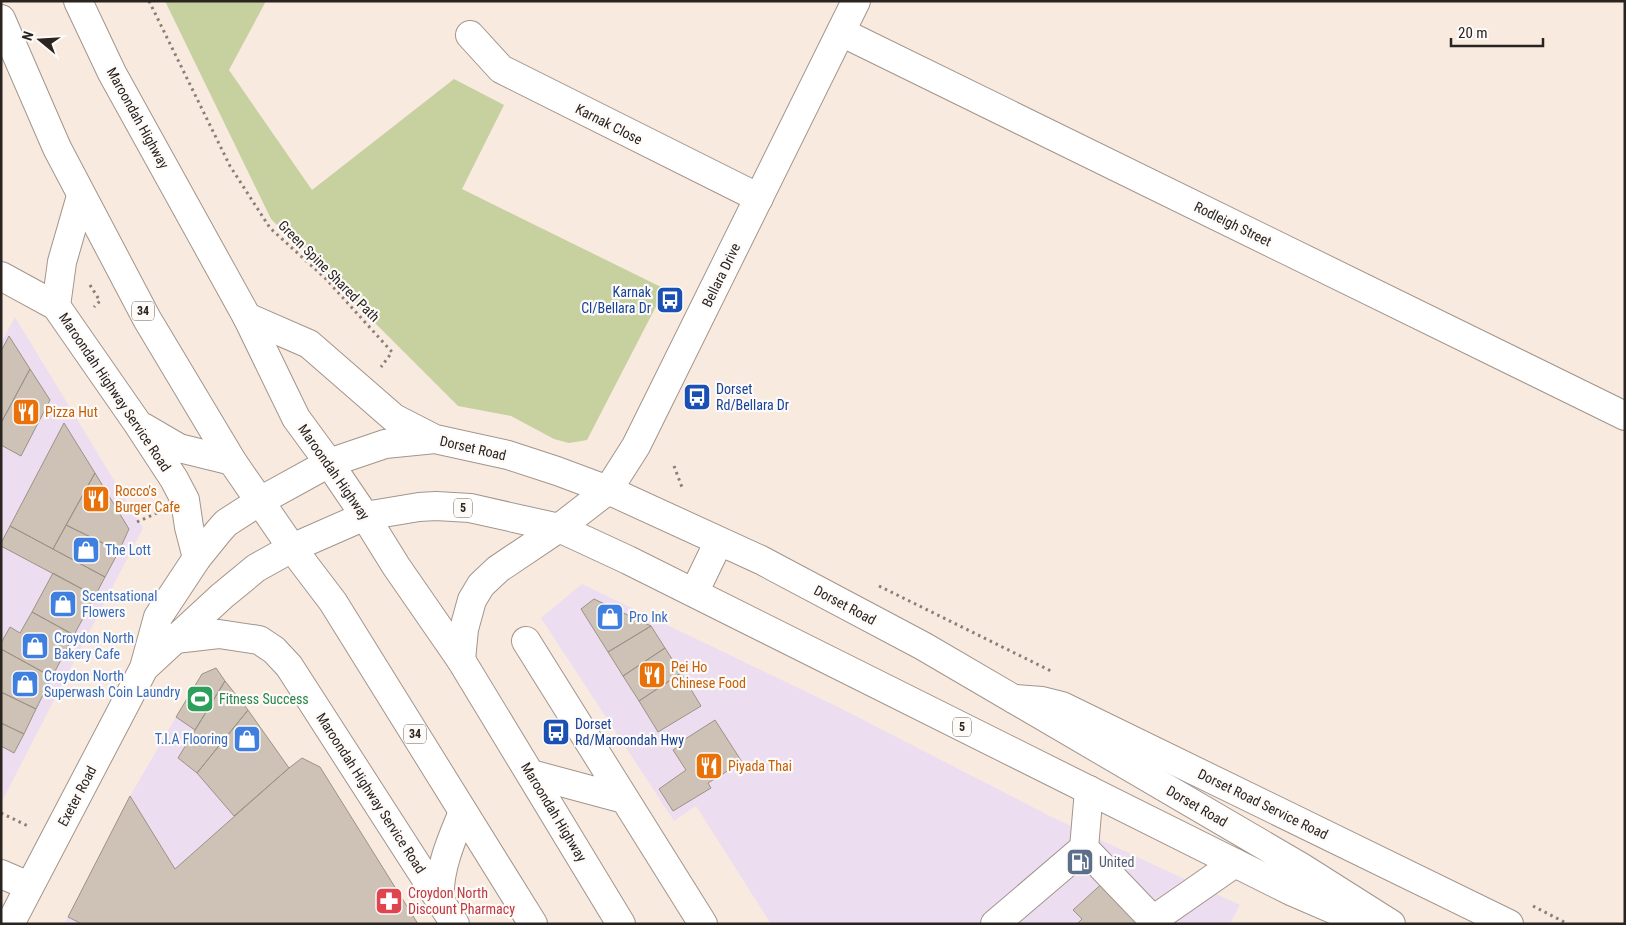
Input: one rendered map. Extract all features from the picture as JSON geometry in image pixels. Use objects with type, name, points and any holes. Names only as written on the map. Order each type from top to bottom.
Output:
[{"type":"main road","name":"Maroondah Highway","points":[[78,1],[112,73],[247,316],[296,418],[329,463],[396,566],[461,660],[622,924]]},
{"type":"main road","name":"Bellara Drive","points":[[461,660],[464,629],[472,600],[481,585],[498,569],[559,528],[608,490],[636,446],[856,1]]},
{"type":"main road","name":"34","points":[[1,19],[57,148],[147,319],[232,461],[292,548],[333,602],[533,924]]},
{"type":"main road","name":"Rodleigh Street","points":[[841,32],[1625,416]]},
{"type":"main road","name":"Karnak Close","points":[[470,35],[501,69],[759,198]]},
{"type":"main road","name":"Maroondah Highway Service Road","points":[[81,196],[62,262],[56,306],[174,479],[185,500],[189,527],[197,558]]},
{"type":"main road","points":[[1,276],[56,306]]},
{"type":"main road","points":[[247,316],[309,344],[394,418],[435,439]]},
{"type":"main road","points":[[138,424],[179,448],[232,461]]},
{"type":"main road","name":"Dorset Road","points":[[260,501],[329,463],[384,444],[435,439],[508,455],[608,490],[761,560],[923,646],[1302,867],[1391,924]]},
{"type":"main road","name":"Exeter Road","points":[[10,924],[144,668],[158,618],[197,558],[226,523],[260,501]]},
{"type":"main road","name":"5","points":[[292,548],[365,516],[419,506],[470,508],[559,528],[628,560],[1293,892],[1367,924]]},
{"type":"main road","points":[[694,593],[719,541]]},
{"type":"main road","name":"Exeter Road","points":[[144,668],[222,596],[250,574],[292,548]]},
{"type":"main road","name":"Maroondah Highway Service Road","points":[[175,639],[220,634],[259,640],[274,650],[289,666],[455,924]]},
{"type":"main road","points":[[526,641],[703,924]]},
{"type":"main road","name":"Dorset Road Service Road","points":[[1014,699],[1042,701],[1062,706],[1509,924]]},
{"type":"main road","points":[[531,774],[624,799]]},
{"type":"main road","points":[[996,924],[1084,848],[1088,790]]},
{"type":"main road","name":"Maroondah Highway Service Road","points":[[440,899],[439,891],[442,874],[463,812]]},
{"type":"main road","points":[[1084,848],[1153,920],[1235,863]]},
{"type":"main road","points":[[1,874],[29,886]]},
{"type":"path","name":"Green Spine Shared Path","points":[[149,1],[230,166],[270,228],[325,278],[392,352],[362,391]]},
{"type":"path","points":[[137,522],[164,509]]},
{"type":"path","points":[[1,813],[29,827]]},
{"type":"shaded area","points":[[15,317],[143,528],[1,803],[1,343]]},
{"type":"shaded area","points":[[582,584],[838,707],[1054,818],[1240,905],[1230,924],[771,924],[696,806],[674,821],[541,618]]},
{"type":"shaded area","points":[[216,668],[289,767],[302,758],[320,767],[415,924],[64,924],[130,796],[176,717],[202,674]]},
{"type":"green space","points":[[165,1],[266,1],[229,70],[312,190],[454,79],[504,105],[462,189],[665,289],[587,440],[569,443],[554,439],[511,416],[458,406],[271,219]]},
{"type":"building","points":[[9,336],[30,369],[1,423],[1,351]]},
{"type":"building","name":"Pizza Hut","points":[[30,369],[50,400],[21,456],[1,445],[1,423]]},
{"type":"building","points":[[64,423],[95,473],[53,549],[10,526]]},
{"type":"building","name":"Rocco's Burger Cafe","points":[[95,473],[129,529],[119,551],[66,525]]},
{"type":"building","name":"The Lott","points":[[66,525],[119,551],[105,577],[53,549]]},
{"type":"building","points":[[10,526],[105,577],[95,596],[1,546]]},
{"type":"building","name":"Scentsational Flowers","points":[[53,573],[95,596],[74,635],[32,612]]},
{"type":"building","name":"Pro Ink","points":[[594,599],[651,626],[608,652],[581,609]]},
{"type":"building","name":"Croydon North Bakery Cafe","points":[[32,612],[74,635],[52,677],[1,649],[1,643],[10,627],[20,633]]},
{"type":"building","points":[[651,626],[665,648],[623,676],[608,652]]},
{"type":"building","name":"Pei Ho Chinese Food","points":[[665,648],[681,673],[639,701],[623,676]]},
{"type":"building","name":"Croydon North Superwash Coin Laundry","points":[[1,649],[52,677],[36,709],[1,692]]},
{"type":"building","name":"Fitness Success","points":[[216,668],[225,681],[195,730],[176,717],[202,674]]},
{"type":"building","points":[[681,673],[701,706],[658,732],[639,701]]},
{"type":"building","points":[[225,681],[248,710],[197,773],[178,758]]},
{"type":"building","points":[[1,692],[36,709],[24,734],[1,723]]},
{"type":"building","name":"T.I.A Flooring","points":[[248,710],[289,768],[234,816],[197,773]]},
{"type":"building","name":"Piyada Thai","points":[[715,720],[742,762],[708,783],[711,788],[673,811],[659,789],[686,770],[673,750],[680,745],[679,743]]},
{"type":"building","points":[[1,723],[24,734],[14,753],[1,746]]},
{"type":"building","points":[[302,758],[320,767],[418,924],[82,924],[68,917],[130,796],[175,869]]},
{"type":"building","points":[[1107,879],[1148,924],[1077,924],[1082,919],[1073,910]]},
{"type":"place","name":"Karnak Cl/Bellara Dr","points":[[670,300]]},
{"type":"place","name":"Dorset Rd/Bellara Dr","points":[[697,397]]},
{"type":"place","name":"Pizza Hut","points":[[26,412]]},
{"type":"place","name":"Rocco's Burger Cafe","points":[[96,499]]},
{"type":"place","name":"The Lott","points":[[86,550]]},
{"type":"place","name":"Scentsational Flowers","points":[[63,604]]},
{"type":"place","name":"Pro Ink","points":[[610,617]]},
{"type":"place","name":"Croydon North Bakery Cafe","points":[[35,646]]},
{"type":"place","name":"Pei Ho Chinese Food","points":[[652,675]]},
{"type":"place","name":"Croydon North Superwash Coin Laundry","points":[[25,684]]},
{"type":"place","name":"Fitness Success","points":[[200,699]]},
{"type":"place","name":"Dorset Rd/Maroondah Hwy","points":[[556,732]]},
{"type":"place","name":"T.I.A Flooring","points":[[247,739]]},
{"type":"place","name":"Piyada Thai","points":[[709,766]]},
{"type":"place","name":"United","points":[[1080,862]]},
{"type":"place","name":"Croydon North Discount Pharmacy","points":[[389,901]]}]
